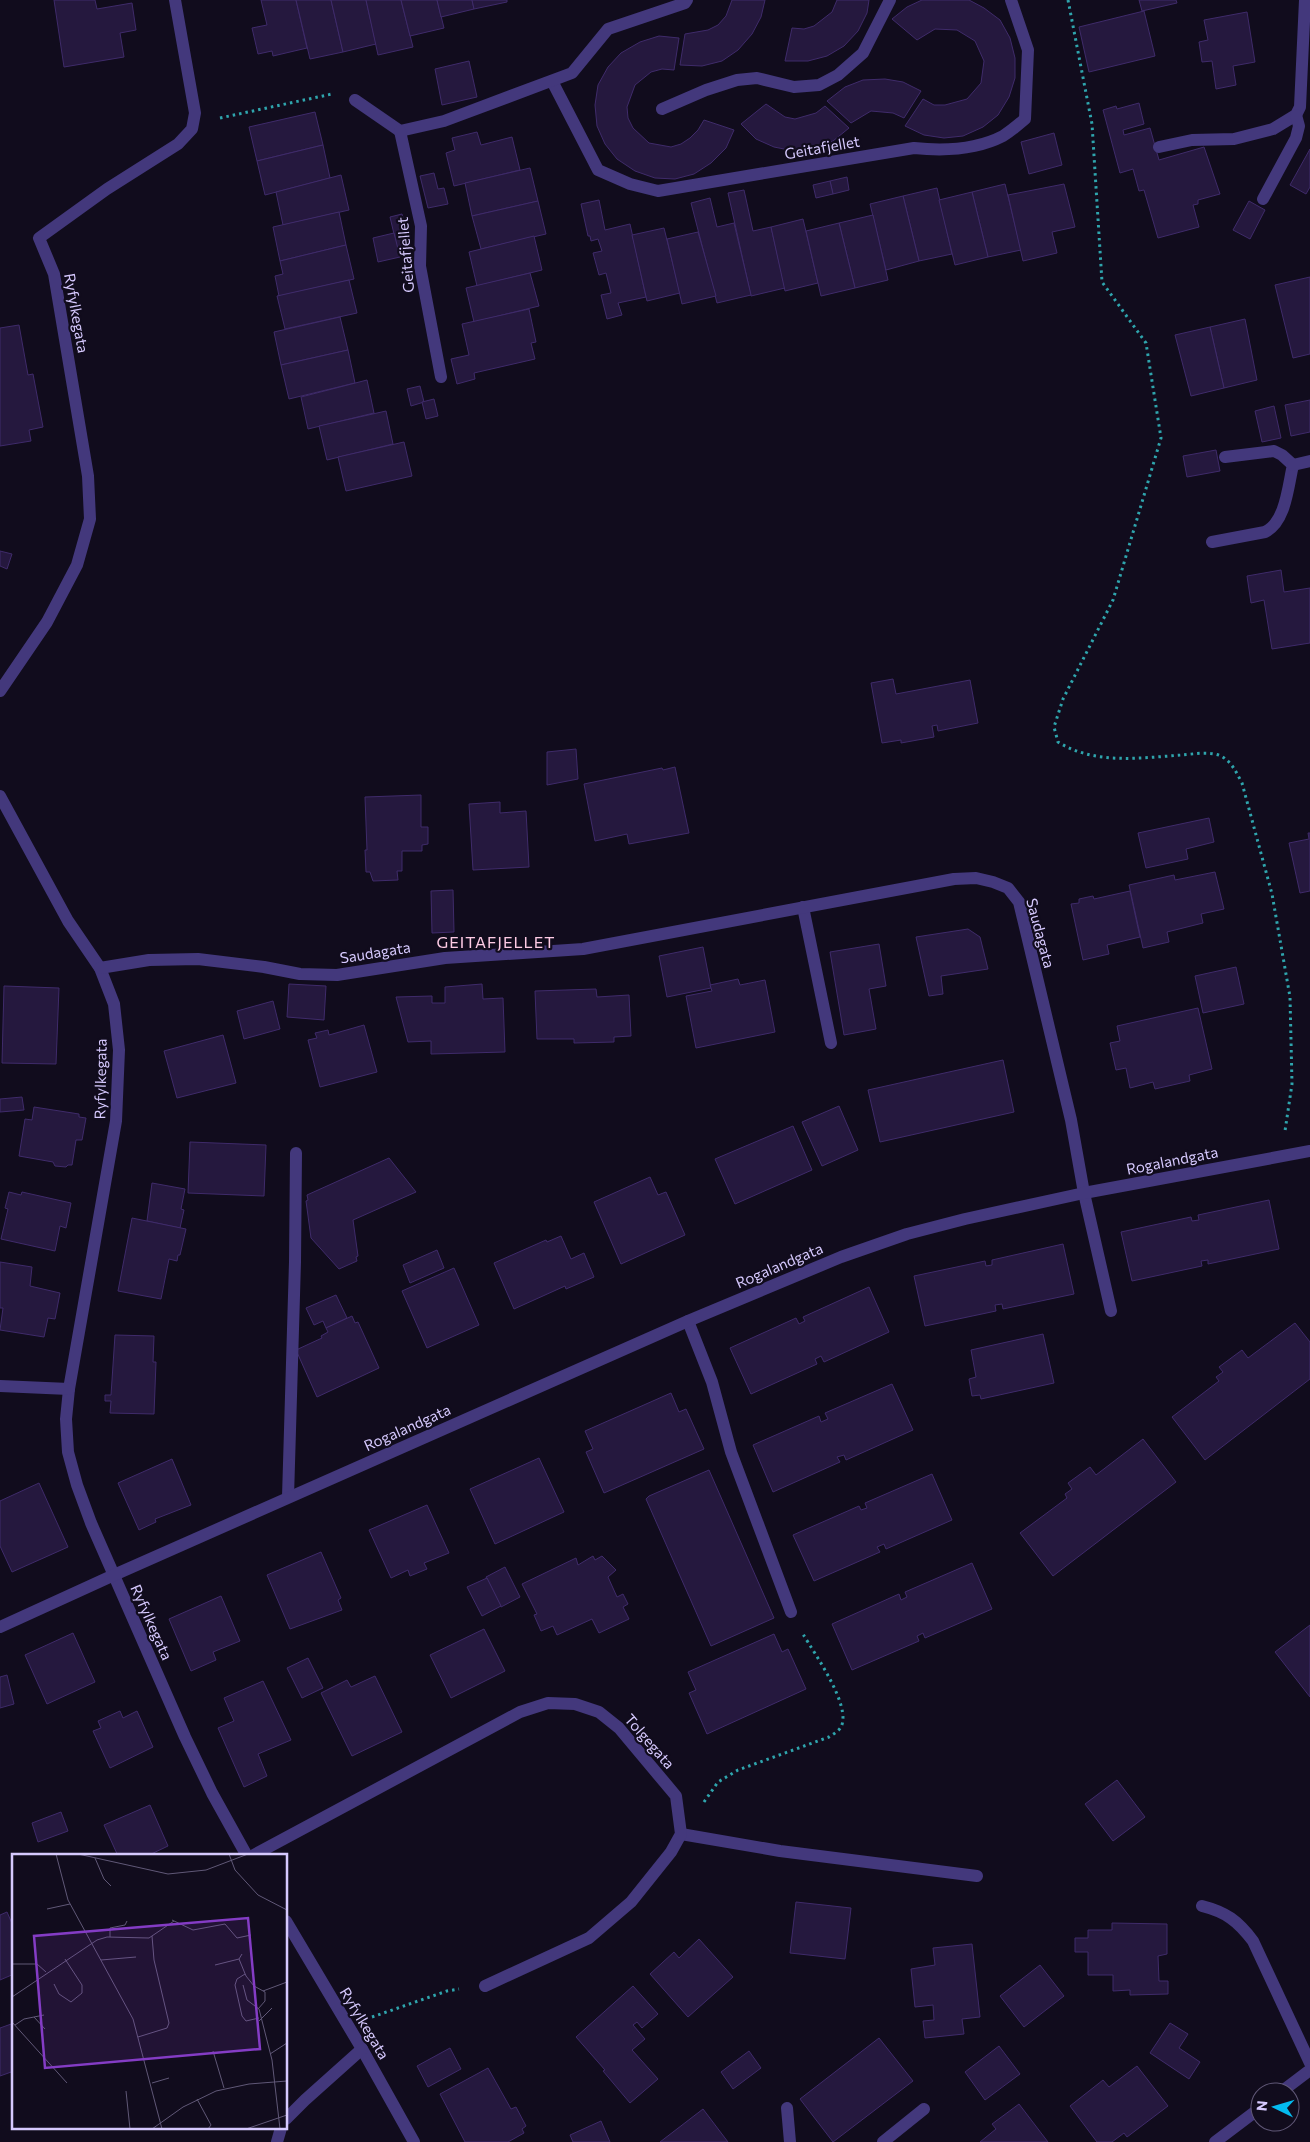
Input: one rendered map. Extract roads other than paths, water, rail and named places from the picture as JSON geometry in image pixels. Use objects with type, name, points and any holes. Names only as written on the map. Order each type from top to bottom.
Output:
[{"type":"street","name":"Ryfylkegata","points":[[0,692],[47,622],[77,565],[90,519],[88,476],[54,274],[39,238],[107,189],[178,144],[192,129],[195,113],[175,0]]},
{"type":"street","points":[[355,100],[400,131],[444,120],[572,73],[608,29],[685,3],[687,0]]},
{"type":"street","points":[[662,109],[706,90],[737,80],[757,78],[794,87],[819,85],[838,75],[864,53],[890,0]]},
{"type":"street","name":"Geitafjellet","points":[[552,81],[598,170],[630,184],[658,191],[914,148],[935,150],[965,148],[1002,136],[1025,119],[1028,50],[1010,0]]},
{"type":"street","points":[[1159,147],[1192,140],[1234,139],[1274,129],[1296,115],[1300,106],[1306,0]]},
{"type":"street","points":[[1263,199],[1296,138],[1299,126],[1296,115]]},
{"type":"street","name":"Geitafjellet","points":[[400,131],[421,226],[420,266],[441,377]]},
{"type":"street","points":[[1224,457],[1274,451],[1282,455],[1293,465]]},
{"type":"street","points":[[1293,465],[1310,461]]},
{"type":"street","points":[[1212,542],[1265,532],[1273,528],[1280,518],[1293,465]]},
{"type":"street","name":"Ryfylkegata","points":[[0,796],[68,921],[100,968],[114,1004],[118,1040],[116,1121],[70,1389],[66,1419],[68,1452],[77,1485],[91,1523],[185,1737],[212,1793],[246,1854]]},
{"type":"street","name":"Saudagata","points":[[100,968],[149,960],[198,959],[264,967],[300,974],[337,975],[445,958],[583,949],[954,879],[976,878],[1008,888],[1019,902],[1070,1120],[1084,1194],[1111,1311]]},
{"type":"street","points":[[803,907],[831,1043]]},
{"type":"street","name":"Rogalandgata","points":[[0,1627],[288,1497],[688,1321],[841,1257],[907,1234],[965,1219],[1084,1194],[1310,1151]]},
{"type":"street","points":[[288,1497],[295,1262],[296,1153]]},
{"type":"street","points":[[688,1321],[712,1382],[731,1452],[791,1612]]},
{"type":"street","points":[[0,1386],[70,1389]]},
{"type":"street","name":"Tolgegata","points":[[256,1854],[520,1712],[548,1703],[575,1704],[599,1712],[619,1728],[676,1796],[681,1834]]},
{"type":"street","points":[[485,1986],[589,1938],[631,1902],[671,1852],[681,1834],[780,1851],[977,1876]]},
{"type":"street","points":[[1202,1906],[1222,1911],[1243,1927],[1253,1941],[1310,2063]]},
{"type":"street","name":"Ryfylkegata","points":[[288,1925],[362,2048],[414,2142]]},
{"type":"street","points":[[288,2117],[362,2048]]},
{"type":"street","points":[[1294,2082],[1310,2070]]},
{"type":"street","points":[[787,2108],[790,2142]]},
{"type":"street","points":[[884,2142],[924,2109]]},
{"type":"street","points":[[1215,2142],[1250,2116]]},
{"type":"district","name":"GEITAFJELLET","points":[[496,941]]}]
